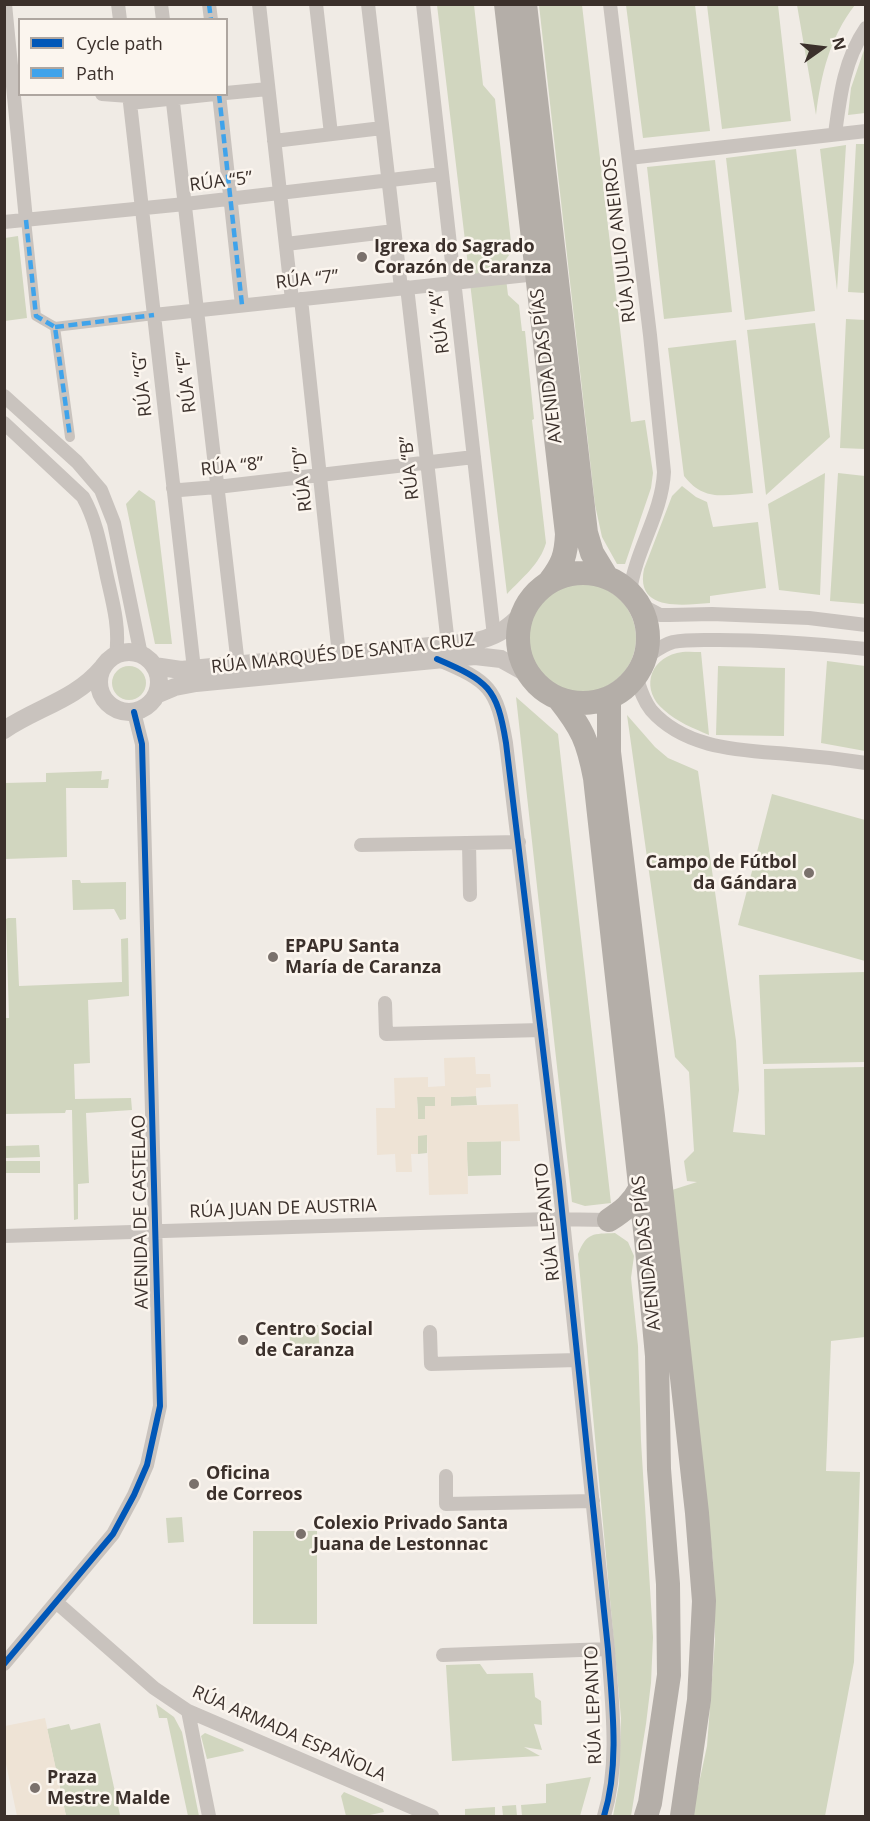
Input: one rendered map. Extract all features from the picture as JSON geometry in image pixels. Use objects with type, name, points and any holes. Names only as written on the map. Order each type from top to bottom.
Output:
[{"type":"highway","name":"AVENIDA DAS PÍAS","points":[[506,4],[567,534],[562,566],[550,581]]},
{"type":"highway","name":"AVENIDA DAS PÍAS","points":[[525,4],[586,533],[592,553],[606,576]]},
{"type":"highway","points":[[578,572],[592,572],[606,576],[618,582],[635,598],[648,631],[640,667],[628,686],[609,698],[584,703],[559,699],[547,693],[528,674],[521,661],[518,648],[519,623],[537,591],[550,581],[562,575],[578,572]]},
{"type":"highway","name":"AVENIDA DAS PÍAS","points":[[609,698],[609,752],[652,1104],[692,1463],[704,1601],[699,1700],[682,1816]]},
{"type":"highway","name":"AVENIDA DAS PÍAS","points":[[559,699],[579,724],[590,748],[595,778],[657,1356],[659,1469],[668,1584],[669,1675],[650,1803],[646,1816]]},
{"type":"highway","points":[[609,1220],[633,1201],[640,1189]]},
{"type":"highway","points":[[609,1220],[625,1226],[646,1239]]},
{"type":"street","points":[[5,4],[36,316],[55,327],[154,315]]},
{"type":"street","name":"RÚA “D”","points":[[259,4],[286,244],[297,299],[321,475],[339,655]]},
{"type":"street","points":[[316,4],[331,134]]},
{"type":"street","name":"RÚA “B”","points":[[368,4],[394,231],[428,462],[448,644]]},
{"type":"street","name":"RÚA “A”","points":[[423,4],[494,636]]},
{"type":"street","name":"RÚA JULIO ANEIROS","points":[[610,4],[664,472],[663,488],[635,565],[635,598]]},
{"type":"street","points":[[835,134],[845,68],[866,28]]},
{"type":"street","points":[[228,93],[268,89]]},
{"type":"street","points":[[129,98],[187,96]]},
{"type":"street","points":[[217,96],[242,305]]},
{"type":"street","name":"RÚA “F”","points":[[172,97],[238,665]]},
{"type":"street","name":"RÚA “G”","points":[[129,98],[194,669]]},
{"type":"street","points":[[274,141],[382,128]]},
{"type":"street","points":[[629,158],[866,131]]},
{"type":"street","name":"RÚA “5”","points":[[4,222],[141,209],[442,174]]},
{"type":"street","points":[[286,244],[394,231]]},
{"type":"street","name":"RÚA “7”","points":[[154,315],[537,274]]},
{"type":"street","points":[[55,327],[70,437]]},
{"type":"street","points":[[4,396],[77,462],[102,490],[114,523],[148,661],[159,680],[156,695],[147,706],[134,712],[120,711],[107,702],[92,698],[68,697]]},
{"type":"street","points":[[4,423],[83,497],[90,510],[96,526],[116,619],[118,635],[116,655]]},
{"type":"street","name":"RÚA “8”","points":[[173,488],[180,490],[474,457]]},
{"type":"street","points":[[635,598],[660,615],[797,618],[866,625]]},
{"type":"street","name":"RÚA MARQUÉS DE SANTA CRUZ","points":[[148,661],[173,670],[194,669],[481,640],[494,636],[510,626],[523,613]]},
{"type":"street","points":[[866,649],[736,640],[692,640],[674,642],[660,648],[640,667],[644,699],[660,718],[687,736],[706,744],[735,750],[866,763]]},
{"type":"street","points":[[4,730],[30,714],[68,697],[92,681],[116,655],[129,652],[148,661]]},
{"type":"street","name":"RÚA MARQUÉS DE SANTA CRUZ","points":[[156,695],[175,687],[196,683],[475,656],[510,663],[528,674]]},
{"type":"street","name":"RÚA LEPANTO","points":[[437,659],[472,674],[492,694],[499,707],[502,721],[519,842],[563,1219],[608,1649],[613,1756],[608,1802],[603,1816]]},
{"type":"street","points":[[102,669],[99,686],[107,702]]},
{"type":"street","name":"AVENIDA DE CASTELAO","points":[[4,1664],[113,1534],[147,1465],[160,1406],[142,744],[134,712]]},
{"type":"street","points":[[361,846],[519,842]]},
{"type":"street","points":[[469,843],[470,896]]},
{"type":"street","points":[[385,1003],[386,1034],[541,1030]]},
{"type":"street","name":"RÚA JUAN DE AUSTRIA","points":[[4,1236],[563,1219],[609,1220]]},
{"type":"street","points":[[430,1332],[431,1364],[577,1360]]},
{"type":"street","points":[[446,1476],[447,1504],[593,1501]]},
{"type":"street","name":"RÚA ARMADA ESPAÑOLA","points":[[56,1602],[154,1688],[188,1711],[432,1816]]},
{"type":"street","points":[[443,1655],[608,1649]]},
{"type":"street","points":[[188,1711],[210,1816]]},
{"type":"green space","points":[[437,5],[474,5],[483,85],[495,99],[512,251],[504,262],[508,295],[519,305],[522,331],[525,331],[534,419],[532,420],[546,543],[535,564],[507,594]]},
{"type":"green space","points":[[539,5],[582,5],[631,422],[645,420],[653,473],[651,488],[625,564],[617,564],[602,537],[595,505]]},
{"type":"green space","points":[[626,5],[695,5],[710,131],[643,138]]},
{"type":"green space","points":[[707,5],[778,5],[791,121],[722,129]]},
{"type":"green space","points":[[797,5],[855,5],[839,30],[828,57],[816,115]]},
{"type":"green space","points":[[865,47],[865,113],[848,115],[851,88]]},
{"type":"green space","points":[[856,144],[865,144],[865,293],[848,292]]},
{"type":"green space","points":[[846,145],[837,290],[820,149]]},
{"type":"green space","points":[[796,149],[815,311],[745,320],[726,158]]},
{"type":"green space","points":[[715,160],[732,312],[664,319],[647,167]]},
{"type":"green space","points":[[18,236],[27,318],[5,321],[5,238]]},
{"type":"green space","points":[[846,319],[865,320],[865,449],[840,448]]},
{"type":"green space","points":[[815,323],[830,437],[766,495],[747,330]]},
{"type":"green space","points":[[736,340],[753,493],[716,495],[699,490],[684,476],[668,348]]},
{"type":"green space","points":[[825,473],[820,595],[779,590],[768,504]]},
{"type":"green space","points":[[838,473],[865,476],[865,604],[830,601]]},
{"type":"green space","points":[[682,486],[707,502],[713,527],[758,522],[766,588],[710,596],[710,603],[687,605],[664,603],[647,593],[643,583],[644,569],[672,496]]},
{"type":"green space","points":[[139,490],[155,501],[172,644],[155,644],[126,504]]},
{"type":"green space","points":[[582,584],[603,588],[620,600],[632,617],[636,638],[632,659],[620,676],[603,688],[582,692],[561,688],[544,676],[532,659],[528,638],[532,617],[544,600],[561,588]]},
{"type":"green space","points":[[680,652],[701,652],[709,735],[669,714],[657,702],[650,685],[654,669],[667,657]]},
{"type":"green space","points":[[827,661],[865,666],[865,751],[821,743]]},
{"type":"green space","points":[[129,666],[141,671],[146,683],[141,695],[129,700],[117,695],[112,683],[117,671]]},
{"type":"green space","points":[[718,666],[785,668],[784,736],[716,735]]},
{"type":"green space","points":[[516,697],[558,734],[611,1203],[585,1206],[572,1202]]},
{"type":"green space","points":[[627,715],[655,747],[668,758],[698,771],[736,1041],[739,1090],[733,1132],[765,1135],[764,1069],[865,1067],[865,1337],[831,1341],[826,1471],[860,1472],[854,1662],[825,1816],[692,1816],[707,1746],[715,1640],[713,1562],[672,1190],[697,1182],[687,1181],[684,1161],[694,1151],[689,1072],[675,1057]]},
{"type":"green space","points":[[102,771],[101,780],[109,779],[108,788],[66,788],[67,857],[5,859],[5,783],[46,782],[46,773]]},
{"type":"green space","name":"Campo de Fútbol da Gándara","points":[[772,794],[865,820],[865,961],[738,925]]},
{"type":"green space","points":[[72,880],[80,880],[81,883],[126,882],[126,919],[120,920],[114,909],[73,910]]},
{"type":"green space","points":[[16,918],[19,986],[122,982],[121,939],[128,938],[129,996],[88,1000],[90,1063],[74,1064],[75,1099],[131,1098],[132,1110],[86,1113],[89,1183],[78,1184],[78,1219],[74,1220],[72,1110],[66,1110],[65,1113],[5,1114],[4,1018],[9,1018],[6,919]]},
{"type":"green space","points":[[865,972],[865,1062],[763,1064],[759,975]]},
{"type":"green space","points":[[476,1096],[477,1105],[451,1106],[451,1097]]},
{"type":"green space","points":[[417,1097],[435,1097],[435,1106],[425,1119],[418,1119]]},
{"type":"green space","points":[[418,1135],[427,1135],[427,1153],[418,1154]]},
{"type":"green space","points":[[501,1141],[501,1175],[468,1176],[466,1142]]},
{"type":"green space","points":[[39,1145],[40,1157],[5,1158],[5,1146]]},
{"type":"green space","points":[[5,1161],[40,1161],[40,1173],[5,1173]]},
{"type":"green space","points":[[615,1233],[628,1242],[634,1256],[631,1278],[638,1346],[641,1441],[653,1637],[646,1724],[631,1816],[613,1816],[619,1784],[621,1718],[578,1254],[588,1238]]},
{"type":"green space","points":[[318,1325],[320,1355],[291,1357],[289,1328]]},
{"type":"green space","points":[[182,1517],[184,1542],[168,1543],[166,1518]]},
{"type":"green space","points":[[253,1531],[317,1531],[317,1624],[253,1624]]},
{"type":"green space","points":[[480,1664],[487,1674],[533,1673],[535,1697],[541,1701],[542,1725],[534,1724],[542,1750],[524,1747],[540,1756],[452,1761],[446,1665]]},
{"type":"green space","points":[[156,1704],[174,1717],[182,1732],[199,1816],[188,1816],[167,1718],[159,1718]]},
{"type":"green space","points":[[100,1723],[120,1815],[66,1816],[47,1729],[69,1724],[71,1730]]},
{"type":"green space","points":[[205,1733],[244,1751],[207,1759],[201,1736]]},
{"type":"green space","points":[[591,1777],[580,1816],[522,1816],[521,1805],[546,1803],[546,1784]]},
{"type":"green space","points":[[344,1792],[383,1809],[384,1812],[365,1816],[346,1816],[341,1796]]},
{"type":"green space","points":[[516,1805],[517,1816],[503,1816],[502,1806]]},
{"type":"green space","points":[[495,1807],[495,1816],[465,1816],[465,1809]]},
{"type":"shaded area","points":[[475,1057],[476,1074],[490,1074],[491,1087],[476,1088],[476,1096],[451,1097],[451,1106],[518,1104],[520,1141],[467,1142],[468,1194],[429,1195],[427,1135],[418,1136],[418,1154],[411,1154],[412,1172],[396,1172],[395,1154],[377,1155],[376,1108],[395,1108],[394,1078],[428,1077],[428,1087],[445,1086],[444,1058]],"holes":[[[417,1097],[435,1097],[435,1106],[425,1106],[425,1119],[418,1119]]]},
{"type":"shaded area","name":"Praza Mestre Malde","points":[[45,1718],[66,1816],[17,1816],[5,1759],[5,1726]]},
{"type":"marked path","points":[[209,4],[211,18]]},
{"type":"marked path","points":[[219,96],[242,305]]},
{"type":"marked path","points":[[26,220],[36,316],[55,327],[70,437]]},
{"type":"marked path","points":[[55,327],[154,315]]},
{"type":"cycle path","points":[[437,659],[479,680],[487,688],[499,709],[506,743],[559,1182],[608,1649],[613,1712],[613,1755],[612,1776],[604,1816]]},
{"type":"cycle path","points":[[4,1664],[113,1534],[147,1465],[160,1406],[142,744],[134,712]]},
{"type":"place","name":"Igrexa do Sagrado Corazón de Caranza","points":[[362,257]]},
{"type":"place","name":"Campo de Fútbol da Gándara","points":[[809,873]]},
{"type":"place","name":"EPAPU Santa María de Caranza","points":[[273,957]]},
{"type":"place","name":"Centro Social de Caranza","points":[[243,1340]]},
{"type":"place","name":"Oficina de Correos","points":[[194,1484]]},
{"type":"place","name":"Colexio Privado Santa Juana de Lestonnac","points":[[301,1534]]},
{"type":"place","name":"Praza Mestre Malde","points":[[35,1788]]}]
